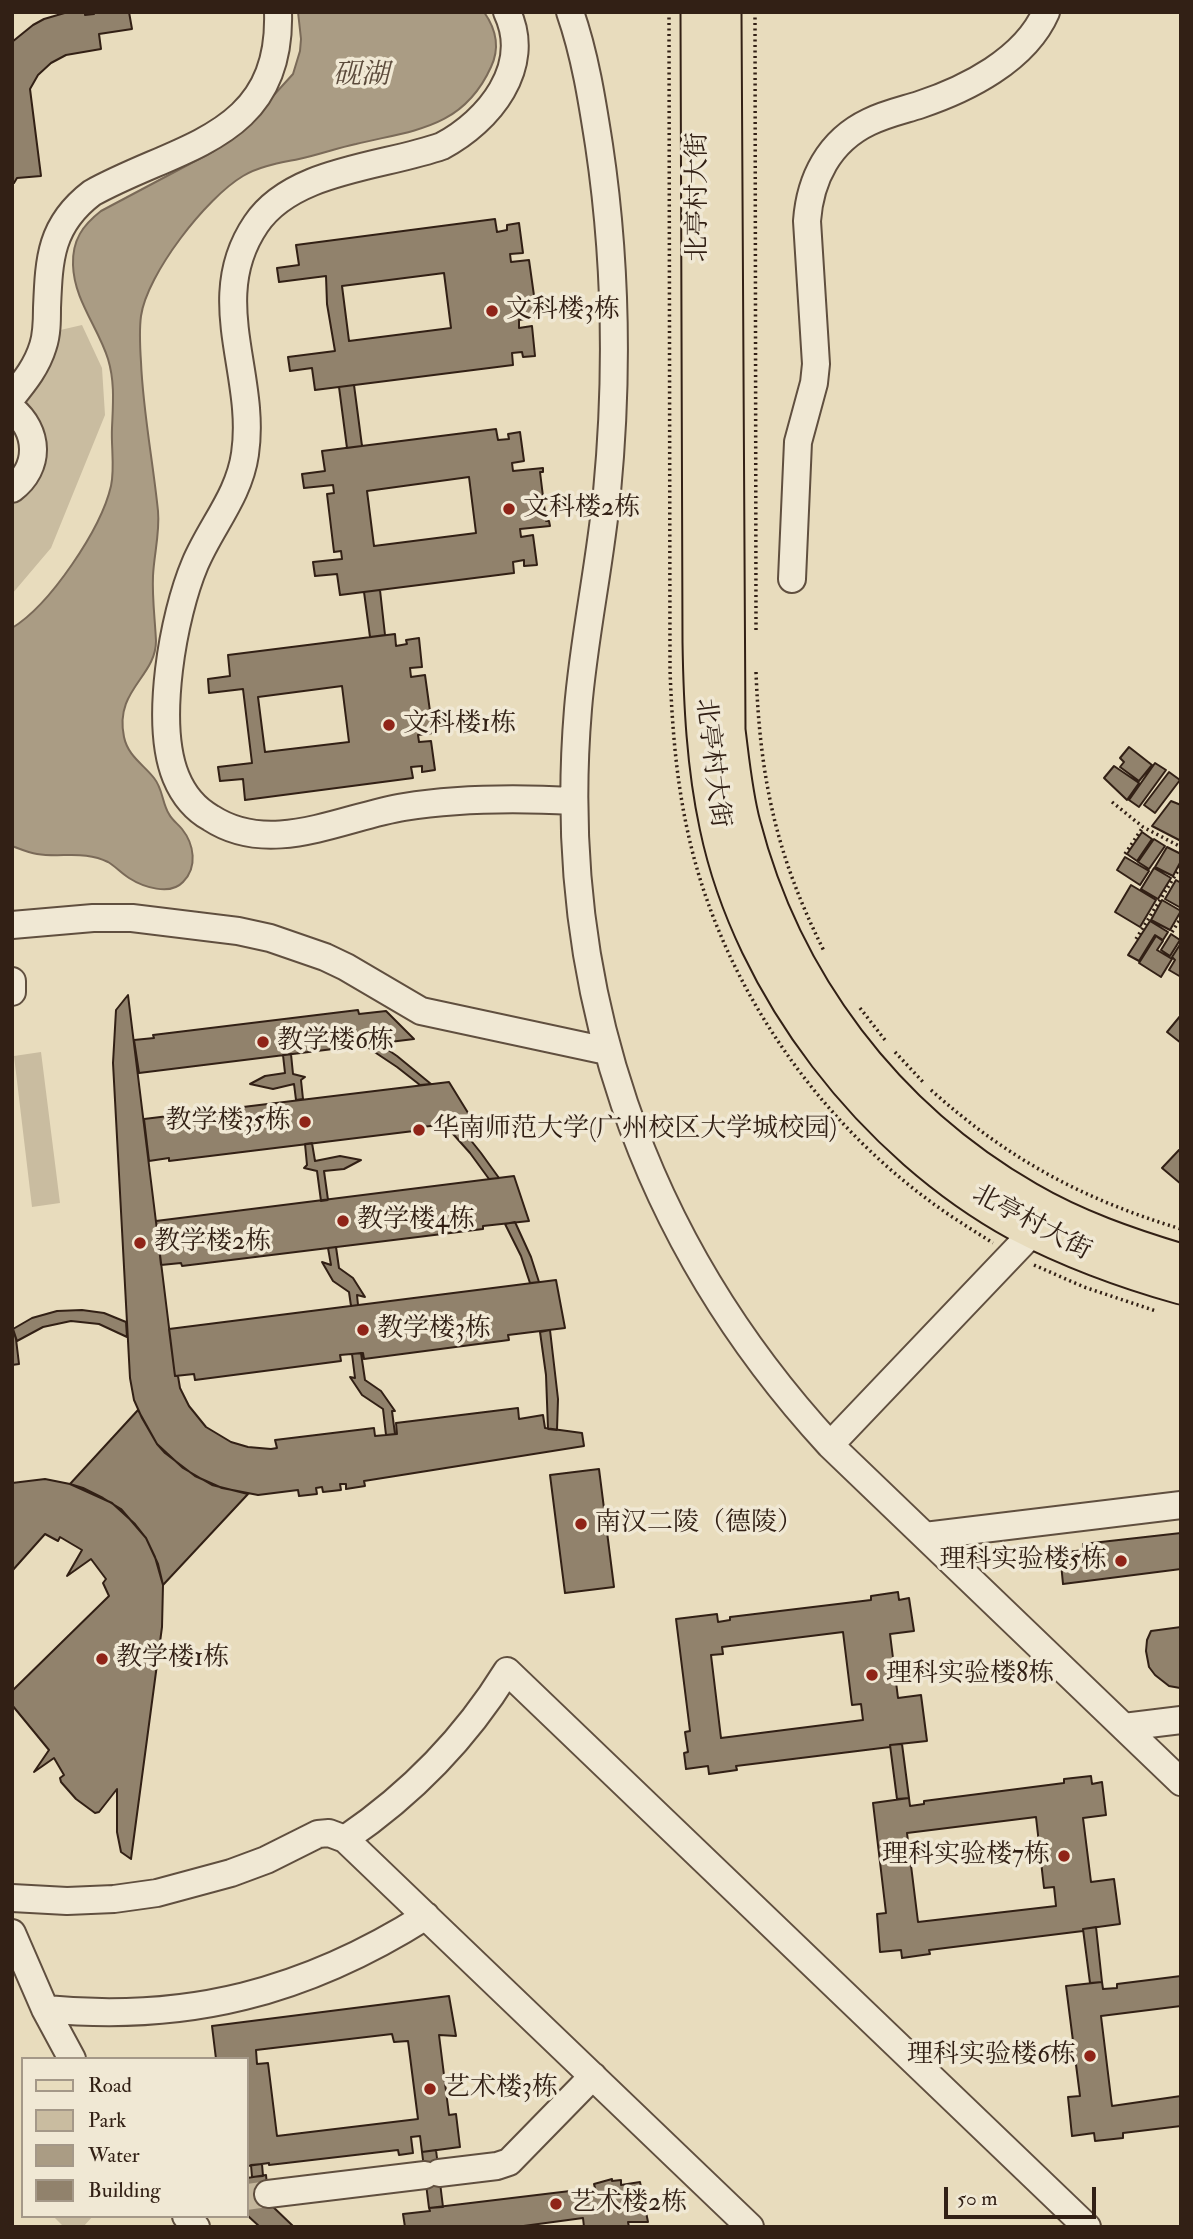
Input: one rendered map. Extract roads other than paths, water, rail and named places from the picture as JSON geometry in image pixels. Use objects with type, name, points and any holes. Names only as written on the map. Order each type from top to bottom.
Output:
[{"type":"main road","name":"北亭村大街","points":[[698,12],[702,732],[717,828],[725,859],[748,920],[777,982],[816,1042],[847,1082],[889,1127],[944,1174],[999,1212],[1030,1246],[1094,1259],[1181,1287]]},
{"type":"main road","name":"北亭村大街","points":[[724,12],[728,730],[742,822],[768,900],[800,970],[836,1027],[883,1084],[928,1128],[983,1171],[1039,1205],[1104,1236],[1181,1261]]},
{"type":"street","points":[[12,397],[34,368],[44,343],[49,269],[54,243],[63,222],[92,192],[197,146],[226,129],[237,119],[262,86],[274,60],[278,12]]},
{"type":"street","points":[[507,12],[515,40],[511,71],[491,107],[476,123],[442,146],[324,178],[293,191],[268,209],[240,254],[232,289],[245,408],[245,454],[235,490],[207,539],[184,593],[168,681],[169,738],[176,776],[191,802],[214,820],[257,834],[292,834],[404,807],[460,801],[573,801]]},
{"type":"street","points":[[570,12],[587,72],[604,175],[614,318],[611,452],[598,576],[579,706],[573,801],[575,864],[582,933],[607,1051],[652,1177],[706,1281],[731,1322],[786,1397],[830,1445],[1181,1782]]},
{"type":"street","points":[[792,579],[798,442],[814,383],[816,364],[808,203],[823,161],[845,137],[869,121],[944,95],[1005,62],[1030,39],[1046,12]]},
{"type":"street","points":[[12,409],[29,428],[34,454],[25,477],[12,489]]},
{"type":"street","points":[[12,925],[93,918],[132,918],[270,937],[325,957],[421,1011],[607,1051]]},
{"type":"street","points":[[12,981],[12,992]]},
{"type":"street","points":[[830,1445],[1030,1246]]},
{"type":"street","points":[[925,1536],[1181,1505]]},
{"type":"street","points":[[345,1839],[392,1805],[431,1769],[459,1738],[507,1671],[1087,2227]]},
{"type":"street","points":[[1124,1727],[1181,1720]]},
{"type":"street","points":[[12,1898],[90,1900],[157,1893],[231,1873],[266,1860],[318,1834],[329,1833],[345,1839],[750,2227]]},
{"type":"street","points":[[46,2009],[89,2014],[125,2014],[191,2007],[260,1993],[314,1975],[345,1961],[426,1916]]},
{"type":"street","points":[[12,1933],[71,2057]]},
{"type":"street","points":[[268,2194],[497,2166],[509,2162],[593,2076]]},
{"type":"water","name":"砚湖","points":[[298,12],[484,12],[494,32],[494,60],[479,88],[466,103],[434,124],[270,165],[243,176],[212,201],[180,239],[154,280],[146,299],[141,316],[140,345],[158,511],[153,584],[156,641],[150,665],[125,707],[124,737],[136,759],[157,782],[167,810],[186,835],[193,856],[191,870],[183,882],[171,889],[156,889],[135,881],[99,858],[37,854],[12,846],[12,628],[42,602],[72,565],[97,523],[111,486],[112,376],[104,347],[77,290],[73,256],[77,241],[84,228],[101,211],[214,151],[243,129],[293,74],[301,39]]},
{"type":"tunnel","points":[[248,2197],[268,2194]]},
{"type":"place","name":"文科楼3栋","points":[[492,311]]},
{"type":"place","name":"文科楼2栋","points":[[509,509]]},
{"type":"place","name":"文科楼1栋","points":[[389,725]]},
{"type":"place","name":"教学楼6栋","points":[[263,1042]]},
{"type":"place","name":"教学楼35栋","points":[[305,1122]]},
{"type":"place","name":"华南师范大学(广州校区大学城校园)","points":[[419,1130]]},
{"type":"place","name":"教学楼4栋","points":[[343,1221]]},
{"type":"place","name":"教学楼2栋","points":[[140,1243]]},
{"type":"place","name":"教学楼3栋","points":[[363,1330]]},
{"type":"place","name":"南汉二陵（德陵）","points":[[581,1524]]},
{"type":"place","name":"理科实验楼5栋","points":[[1121,1561]]},
{"type":"place","name":"教学楼1栋","points":[[102,1659]]},
{"type":"place","name":"理科实验楼8栋","points":[[872,1675]]},
{"type":"place","name":"理科实验楼7栋","points":[[1064,1856]]},
{"type":"place","name":"理科实验楼6栋","points":[[1090,2056]]},
{"type":"place","name":"艺术楼3栋","points":[[430,2089]]},
{"type":"place","name":"艺术楼2栋","points":[[556,2204]]}]
